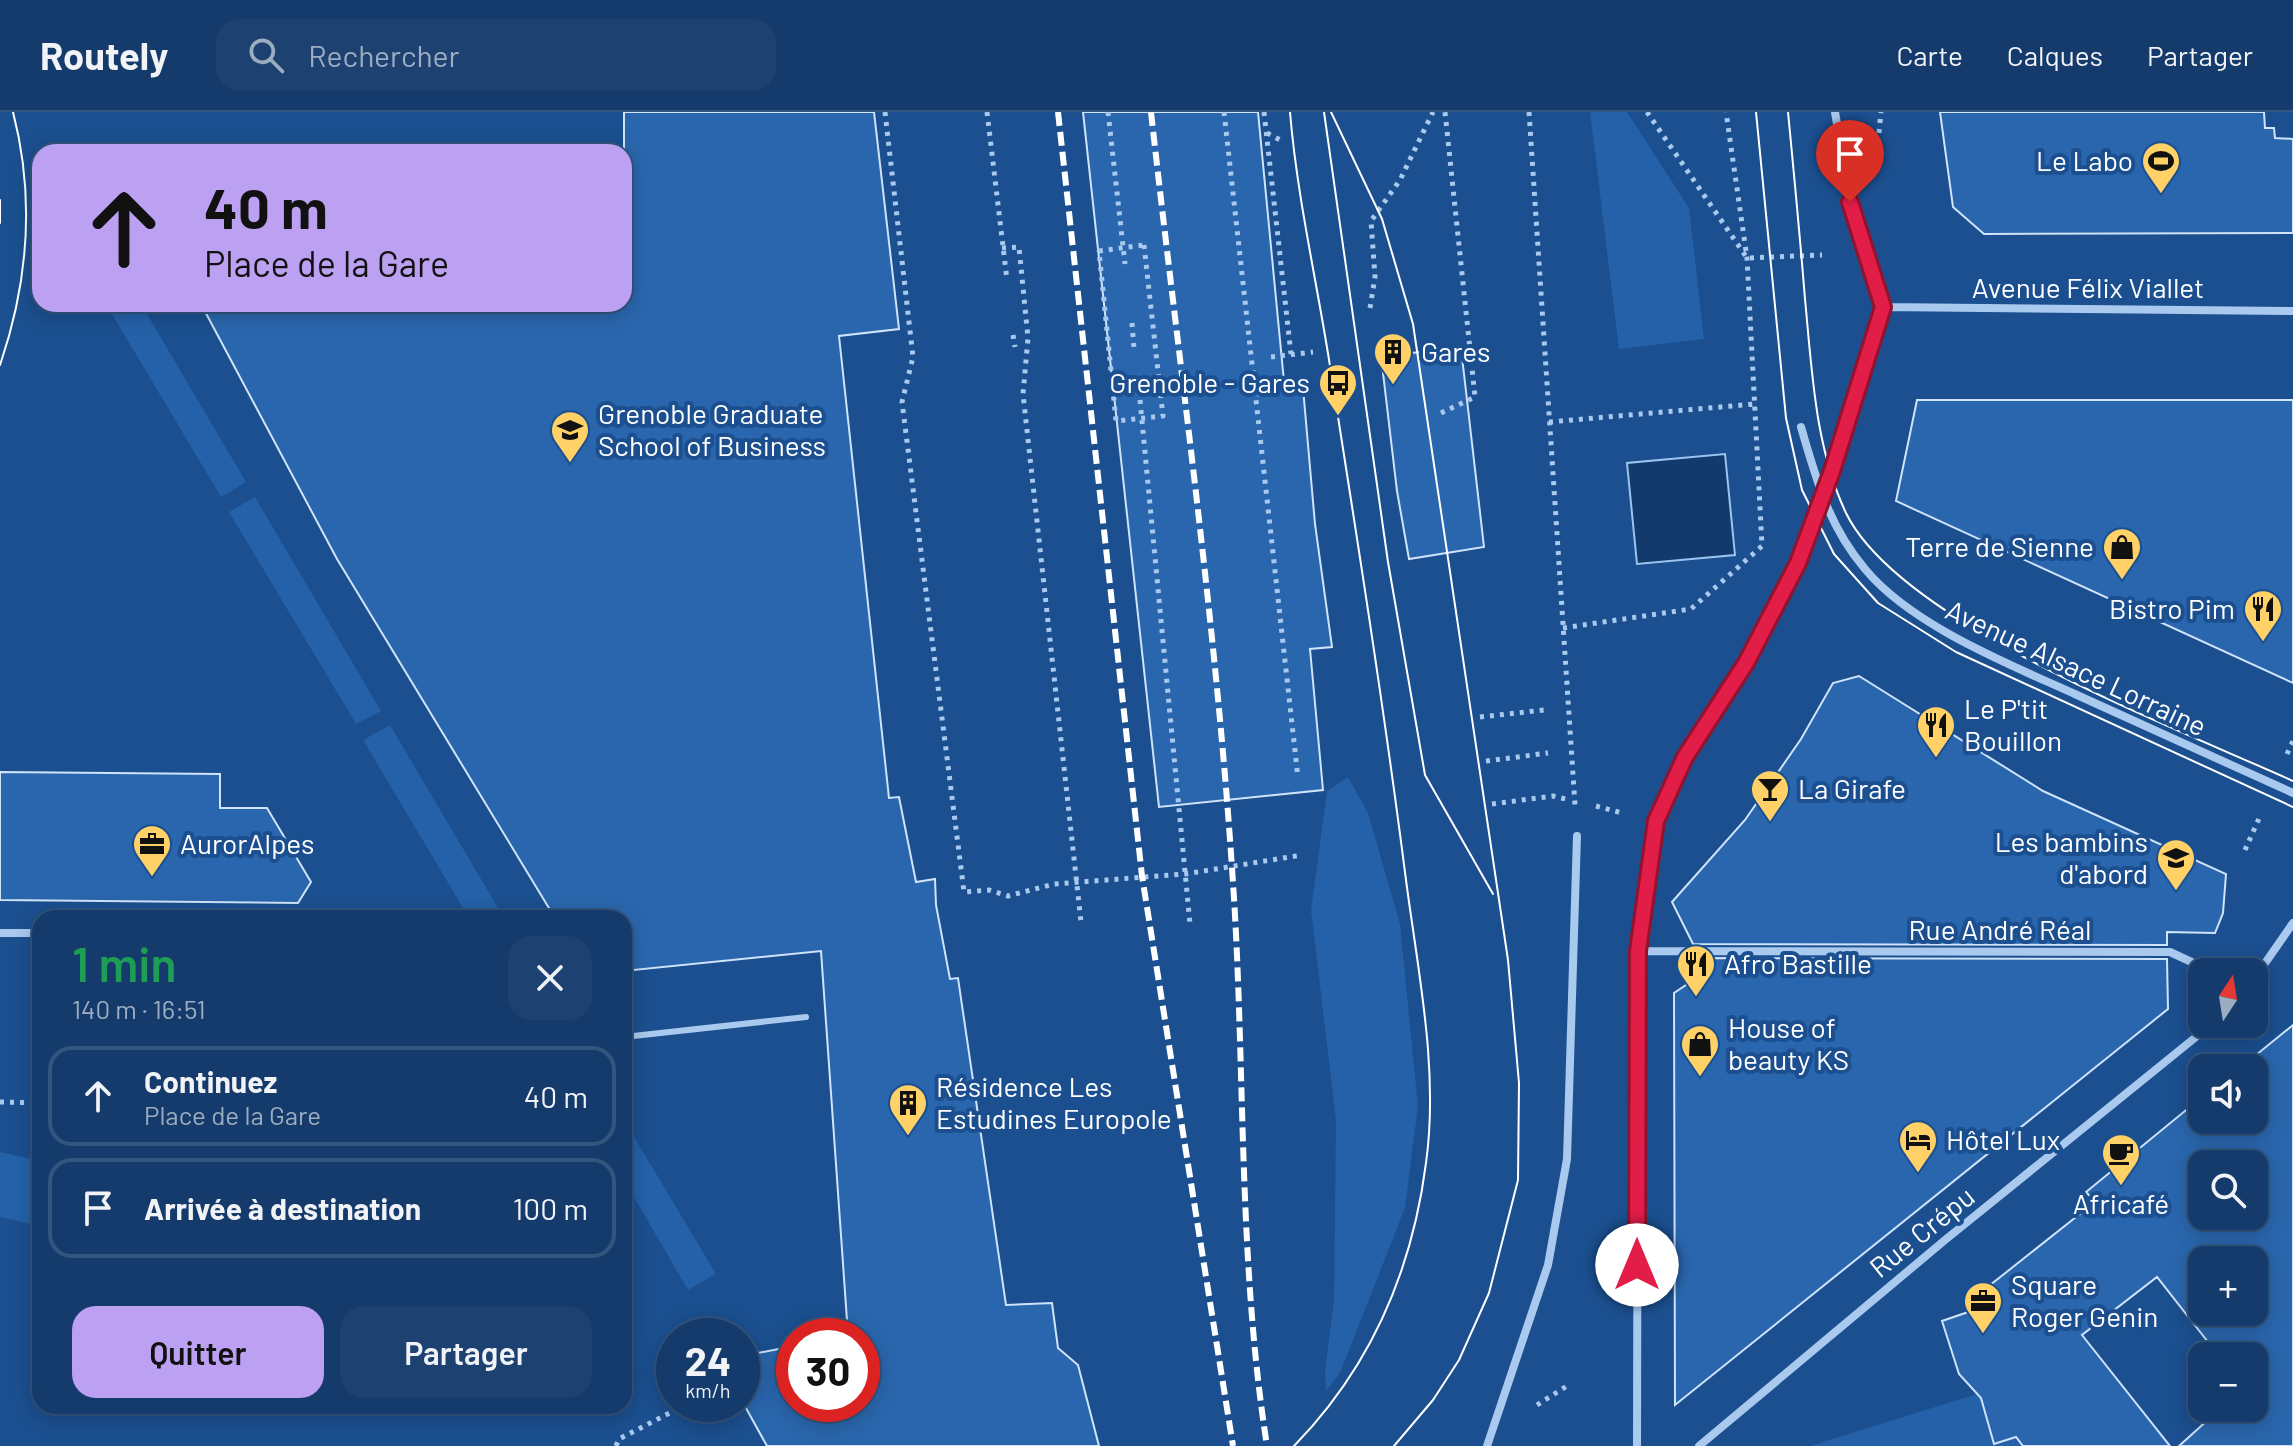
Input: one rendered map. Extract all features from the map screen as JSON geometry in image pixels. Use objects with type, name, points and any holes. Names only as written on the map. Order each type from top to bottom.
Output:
[{"type":"street","points":[[1637,1446],[1638,951],[1656,821],[1685,757],[1753,650],[1798,563],[1822,502],[1883,307],[1850,202],[1835,112]]},
{"type":"street","name":"Avenue Félix Viallet","points":[[1883,307],[2293,311]]},
{"type":"street","name":"Avenue Alsace Lorraine","points":[[1801,427],[1822,502],[1865,571],[1924,620],[2015,667],[2293,793]]},
{"type":"street","points":[[1487,1446],[1548,1265],[1567,1159],[1577,836]]},
{"type":"street","points":[[2268,959],[2293,923]]},
{"type":"street","points":[[0,933],[32,933]]},
{"type":"street","name":"Rue André Réal","points":[[1638,951],[2170,952],[2188,960]]},
{"type":"street","name":"Rue Crépu","points":[[1699,1446],[2195,1038]]},
{"type":"lane","points":[[632,1036],[806,1017]]},
{"type":"path","points":[[885,112],[913,357],[902,402],[964,892],[989,890],[1008,896],[1076,881],[1185,874],[1302,855]]},
{"type":"path","points":[[987,112],[1007,280]]},
{"type":"path","points":[[1108,112],[1125,264]]},
{"type":"path","points":[[1224,112],[1298,778]]},
{"type":"path","points":[[1264,112],[1291,354]]},
{"type":"path","points":[[1370,308],[1375,277],[1371,221],[1400,180],[1433,112]]},
{"type":"path","points":[[1441,413],[1475,397],[1445,112]]},
{"type":"path","points":[[1492,804],[1553,796],[1575,802],[1529,112]]},
{"type":"path","points":[[1647,112],[1747,258]]},
{"type":"path","points":[[1563,628],[1691,609],[1762,546],[1747,258],[1726,112]]},
{"type":"path","points":[[1266,132],[1284,142]]},
{"type":"path","points":[[1144,245],[1163,416],[1116,421],[1099,251],[1124,248],[1144,245]]},
{"type":"path","points":[[1002,248],[1019,247],[1028,338],[1023,394],[1081,922]]},
{"type":"path","points":[[1747,258],[1822,255]]},
{"type":"path","points":[[1132,323],[1134,349]]},
{"type":"path","points":[[1013,335],[1015,347]]},
{"type":"path","points":[[1271,357],[1313,352]]},
{"type":"path","points":[[1257,394],[1276,392]]},
{"type":"path","points":[[1140,400],[1190,924]]},
{"type":"path","points":[[1549,422],[1755,404]]},
{"type":"path","points":[[1480,717],[1544,710]]},
{"type":"path","points":[[1486,761],[1548,753]]},
{"type":"path","points":[[0,1102],[32,1103]]},
{"type":"path","points":[[1533,1408],[1570,1384]]},
{"type":"path","points":[[616,1446],[619,1439],[656,1420]]},
{"type":"shaded area","points":[[1590,112],[1627,112],[1689,208],[1704,339],[1619,349]]},
{"type":"shaded area","points":[[111,312],[146,312],[246,482],[221,497]]},
{"type":"shaded area","points":[[1725,454],[1735,555],[1637,564],[1627,463]]},
{"type":"shaded area","points":[[255,497],[381,711],[356,724],[229,512]]},
{"type":"shaded area","points":[[390,725],[499,910],[464,910],[363,740]]},
{"type":"shaded area","points":[[1348,777],[1368,813],[1400,924],[1418,1106],[1405,1208],[1340,1373],[1326,1391],[1325,1372],[1334,1301],[1336,1120],[1311,910],[1327,791]]},
{"type":"shaded area","points":[[632,1133],[716,1274],[688,1290],[632,1194]]},
{"type":"shaded area","points":[[0,1152],[32,1159],[32,1224],[0,1217]]},
{"type":"shaded area","points":[[1980,1393],[1994,1443],[2016,1437],[2023,1446],[1810,1446]]},
{"type":"building","name":"Grenoble Graduate School of Business","points":[[624,112],[874,112],[899,329],[839,336],[889,798],[899,797],[916,882],[935,879],[936,905],[950,979],[958,978],[1006,1305],[1052,1303],[1058,1348],[1078,1365],[1099,1446],[767,1446],[754,1422],[760,1422],[760,1353],[776,1349],[776,1422],[880,1422],[880,1318],[847,1318],[821,951],[632,970],[632,910],[550,910],[337,559],[205,312],[632,312],[632,144],[624,144]]},
{"type":"building","points":[[1083,112],[1258,112],[1285,392],[1303,388],[1315,524],[1332,647],[1310,649],[1323,790],[1159,807]]},
{"type":"building","points":[[1940,112],[2264,112],[2265,128],[2274,128],[2275,138],[2293,139],[2293,233],[1984,234],[1953,207]]},
{"type":"building","points":[[1461,348],[1484,547],[1409,559],[1397,491],[1381,356]]},
{"type":"building","points":[[1917,400],[2293,400],[2293,683],[1896,501]]},
{"type":"building","points":[[1859,676],[2043,791],[2226,874],[2223,913],[2215,933],[2167,932],[2167,945],[1693,944],[1672,902],[1745,820],[1801,739],[1833,683]]},
{"type":"building","points":[[0,772],[220,774],[220,808],[267,808],[311,882],[298,903],[0,900]]},
{"type":"building","points":[[1700,958],[2167,959],[2168,1009],[1675,1405],[1674,993],[1707,971]]},
{"type":"building","points":[[2293,1025],[2293,1446],[2179,1446],[2206,1422],[2268,1422],[2268,1342],[2208,1342],[2195,1326],[2268,1326],[2268,1246],[2188,1246],[2188,1316],[2157,1277],[2082,1335],[2170,1446],[2023,1446],[2016,1437],[1994,1444],[1981,1398],[1959,1374],[1942,1321],[1977,1309],[1975,1297],[2095,1202],[2086,1192],[2188,1108],[2188,1134],[2268,1134],[2268,1054],[2257,1054]]},
{"type":"tram line","points":[[0,365],[17,303],[25,240],[24,176],[13,112]]},
{"type":"tram line","points":[[1290,112],[1297,176],[1330,366],[1389,751],[1425,1021],[1430,1092],[1426,1163],[1410,1242],[1398,1280],[1384,1316],[1345,1384],[1294,1446]]},
{"type":"tram line","points":[[1324,112],[1388,562],[1425,775],[1493,894]]},
{"type":"tram line","points":[[1331,112],[1382,219],[1413,324],[1508,960],[1519,1083],[1518,1180],[1489,1293],[1459,1360],[1433,1400],[1394,1446]]},
{"type":"tram line","points":[[1756,112],[1786,418],[1802,490],[1834,554],[1878,603],[1956,652],[2293,807]]},
{"type":"tram line","points":[[1788,112],[1810,354],[1821,435],[1846,513],[1876,554],[1923,594],[1981,633],[2047,669],[2293,781]]},
{"type":"tram line","points":[[0,200],[0,223]]},
{"type":"railway","points":[[1058,112],[1142,876],[1233,1446]]},
{"type":"railway","points":[[1151,112],[1225,774],[1236,940],[1246,1230],[1257,1374],[1267,1446]]},
{"type":"place","name":"Le Labo","points":[[2161,195]]},
{"type":"place","name":"Gares","points":[[1393,386]]},
{"type":"place","name":"Grenoble - Gares","points":[[1338,417]]},
{"type":"place","name":"Grenoble Graduate School of Business","points":[[570,464]]},
{"type":"place","name":"Terre de Sienne","points":[[2122,581]]},
{"type":"place","name":"Bistro Pim","points":[[2263,643]]},
{"type":"place","name":"Le P'tit Bouillon","points":[[1936,759]]},
{"type":"place","name":"La Girafe","points":[[1770,823]]},
{"type":"place","name":"AurorAlpes","points":[[152,878]]},
{"type":"place","name":"Les bambins d'abord","points":[[2176,892]]},
{"type":"place","name":"Afro Bastille","points":[[1696,998]]},
{"type":"place","name":"House of beauty KS","points":[[1700,1078]]},
{"type":"place","name":"Résidence Les Estudines Europole","points":[[908,1137]]},
{"type":"place","name":"Hôtel Lux","points":[[1918,1174]]},
{"type":"place","name":"Africafé","points":[[2121,1187]]},
{"type":"place","name":"Square Roger Genin","points":[[1983,1335]]},
{"type":"route","points":[[1637,1265],[1638,951],[1656,821],[1685,757],[1746,663],[1798,563],[1832,471],[1883,307],[1863,254],[1850,202]]}]
